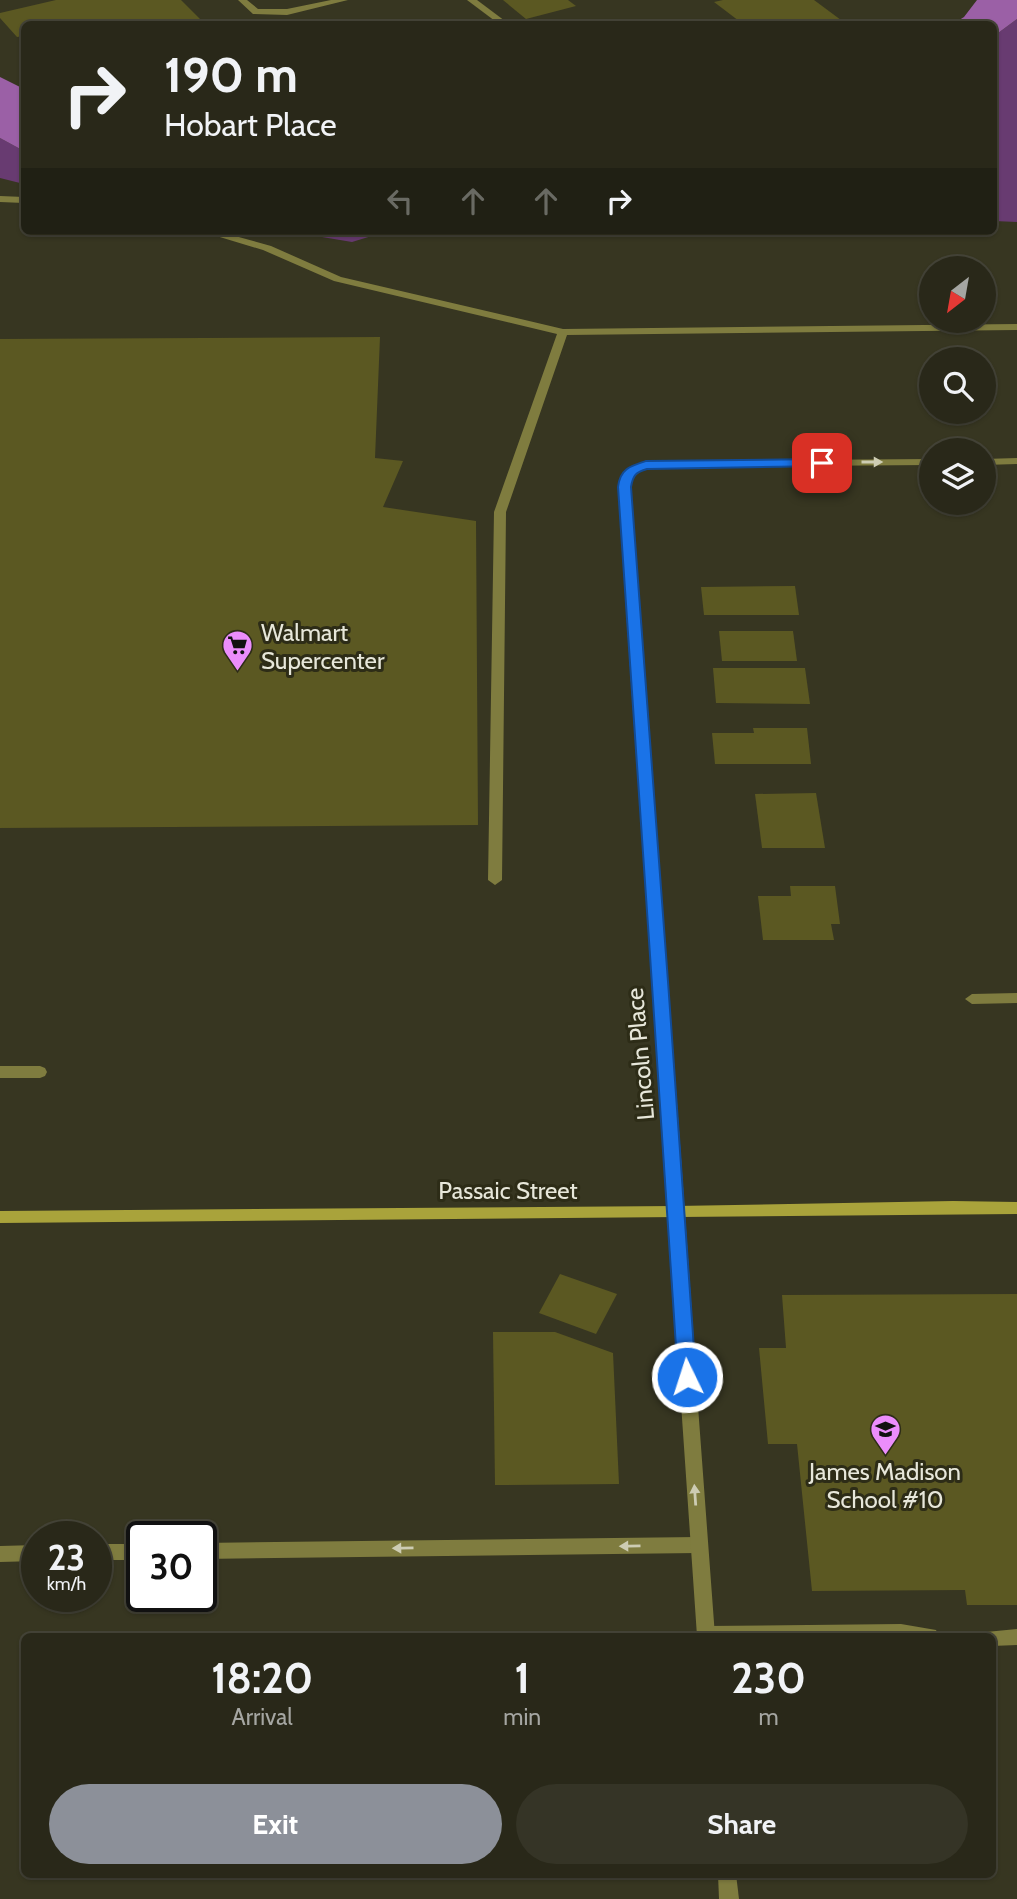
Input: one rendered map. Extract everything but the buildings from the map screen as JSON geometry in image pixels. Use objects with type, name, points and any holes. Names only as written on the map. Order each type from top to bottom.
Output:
[{"type":"main road","name":"Passaic Street","points":[[0,1217],[1017,1208]]},
{"type":"street","points":[[242,0],[256,12],[287,12],[344,0]]},
{"type":"street","points":[[471,0],[500,21]]},
{"type":"street","points":[[0,199],[21,200]]},
{"type":"street","points":[[220,235],[267,247],[338,279],[563,332],[1017,327]]},
{"type":"street","points":[[495,880],[500,512],[563,332]]},
{"type":"street","points":[[996,461],[1017,461]]},
{"type":"street","name":"Lincoln Place","points":[[706,1633],[624,487],[626,477],[632,469],[660,464],[919,462]]},
{"type":"street","points":[[972,999],[1017,998]]},
{"type":"street","points":[[0,1072],[40,1072]]},
{"type":"street","points":[[217,1551],[698,1545]]},
{"type":"street","points":[[0,1554],[21,1553]]},
{"type":"street","points":[[836,1633],[908,1633]]},
{"type":"street","points":[[996,1637],[1017,1637]]},
{"type":"street","points":[[727,1878],[729,1899]]},
{"type":"shaded area","points":[[977,0],[1017,0],[1017,19],[997,34],[997,21],[958,21]]},
{"type":"shaded area","points":[[1017,19],[1017,222],[997,221],[997,34]]},
{"type":"shaded area","points":[[0,77],[21,88],[21,149],[0,138]]},
{"type":"shaded area","points":[[0,138],[21,149],[21,183],[0,178]]},
{"type":"shaded area","points":[[310,235],[375,235],[352,242]]},
{"type":"place","name":"Walmart Supercenter","points":[[238,673]]},
{"type":"place","name":"James Madison School #10","points":[[885,1456]]},
{"type":"route","points":[[687,1377],[670,1100],[660,996],[624,487],[626,477],[632,469],[646,465],[822,463]]}]
